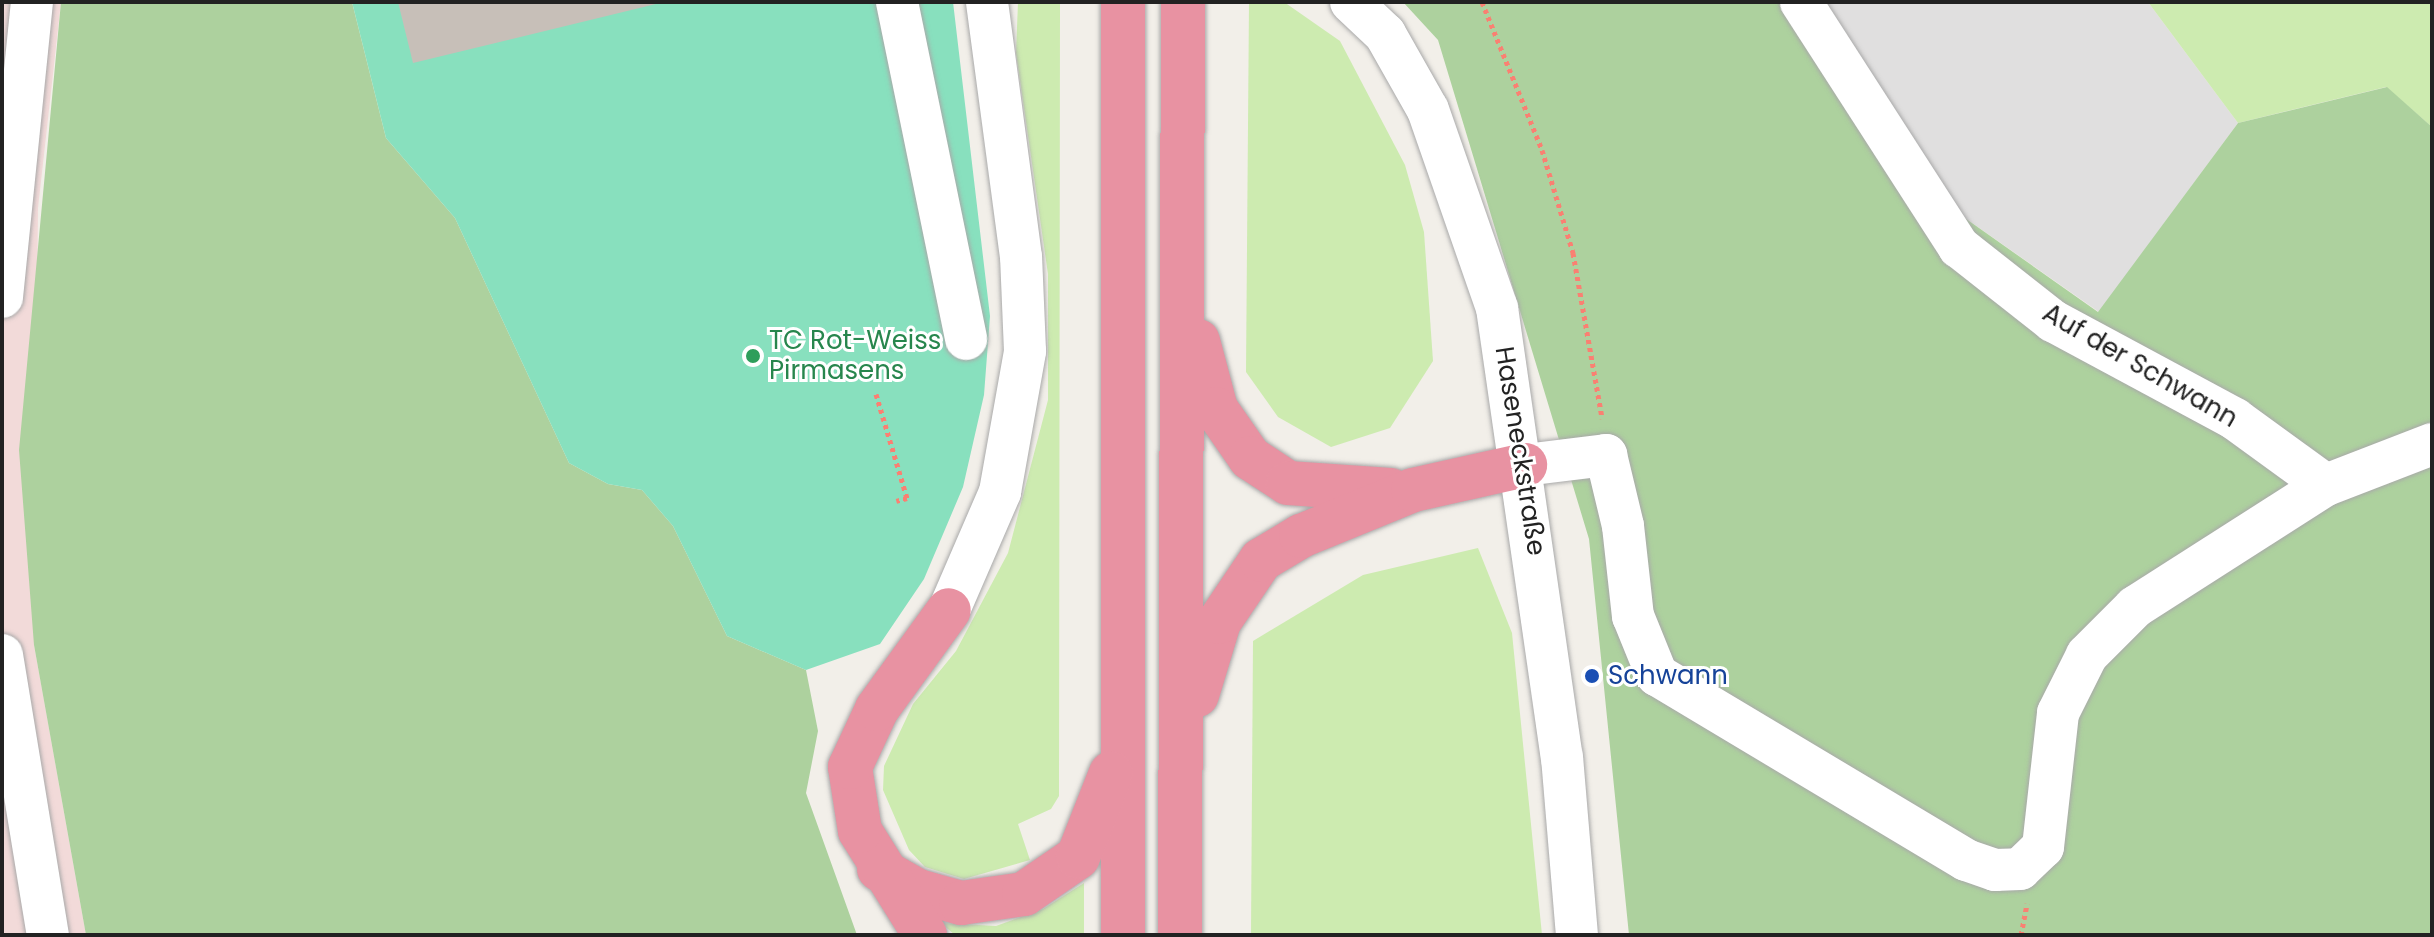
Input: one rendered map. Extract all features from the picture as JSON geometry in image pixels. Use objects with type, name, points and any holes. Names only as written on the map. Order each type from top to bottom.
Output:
[{"type":"highway","points":[[1123,2],[1123,935]]},
{"type":"highway","points":[[1180,935],[1183,11]]},
{"type":"highway","points":[[1182,264],[1216,409],[1250,458],[1288,483],[1333,490],[1413,490]]},
{"type":"highway","points":[[1182,764],[1204,661],[1239,586],[1261,560],[1301,536],[1413,490],[1525,465]]},
{"type":"highway","points":[[925,935],[879,869],[851,801],[850,767],[877,709],[949,610]]},
{"type":"highway","points":[[879,869],[918,891],[961,903],[1024,894],[1050,882],[1078,857],[1099,817],[1123,692]]},
{"type":"street","points":[[2,297],[32,2]]},
{"type":"street","points":[[897,2],[966,339]]},
{"type":"street","points":[[949,610],[1000,492],[1025,351],[1021,257],[987,2]]},
{"type":"street","name":"Haseneckstraße","points":[[1351,2],[1385,34],[1428,110],[1474,232],[1497,308],[1525,465],[1562,757],[1577,935]]},
{"type":"street","name":"Auf der Schwann","points":[[1801,2],[1959,247],[2053,321],[2235,419],[2326,485]]},
{"type":"street","points":[[1525,465],[1606,455],[1623,526],[1633,616],[1657,675],[1966,860],[1995,870],[2020,869],[2043,847],[2058,713],[2087,655],[2135,607],[2326,485],[2432,444]]},
{"type":"street","points":[[2,655],[48,935]]},
{"type":"path","points":[[1482,2],[1542,150],[1573,253],[1606,455]]},
{"type":"path","points":[[876,394],[907,498],[896,501]]},
{"type":"shaded area","points":[[2,2],[61,2],[38,208],[34,645],[86,935],[2,935]]},
{"type":"shaded area","points":[[1797,2],[2148,2],[2238,123],[2099,312],[1911,180]]},
{"type":"green space","points":[[61,2],[352,2],[386,138],[455,218],[569,463],[608,484],[642,490],[673,526],[727,636],[806,670],[818,731],[806,793],[857,935],[86,935],[34,645],[19,450]]},
{"type":"green space","name":"TC Rot-Weiss Pirmasens","points":[[352,2],[953,2],[990,316],[984,395],[963,487],[924,579],[880,644],[806,670],[727,636],[673,526],[642,490],[608,484],[569,463],[455,218],[386,138]]},
{"type":"green space","points":[[1018,2],[1060,2],[1059,796],[1051,809],[1018,824],[1030,860],[964,879],[925,867],[909,850],[883,790],[884,766],[913,704],[956,651],[1008,553],[1048,400],[1048,274],[1016,53]]},
{"type":"green space","points":[[1249,2],[1284,2],[1340,41],[1405,165],[1424,232],[1433,361],[1390,428],[1331,447],[1278,417],[1246,372]]},
{"type":"green space","points":[[1403,2],[1797,2],[1911,180],[2098,312],[2238,123],[2387,87],[2432,127],[2432,935],[1629,935],[1589,539],[1438,40]]},
{"type":"green space","points":[[2148,2],[2432,2],[2432,127],[2386,87],[2238,123]]},
{"type":"green space","points":[[1478,548],[1512,633],[1542,935],[1251,935],[1253,641],[1363,575]]},
{"type":"green space","points":[[1084,883],[1084,935],[955,935],[941,923],[996,926],[1043,909]]},
{"type":"building","points":[[398,2],[660,2],[660,3],[413,63]]},
{"type":"place","name":"TC Rot-Weiss Pirmasens","points":[[753,356]]},
{"type":"place","name":"Schwann","points":[[1592,676]]}]
